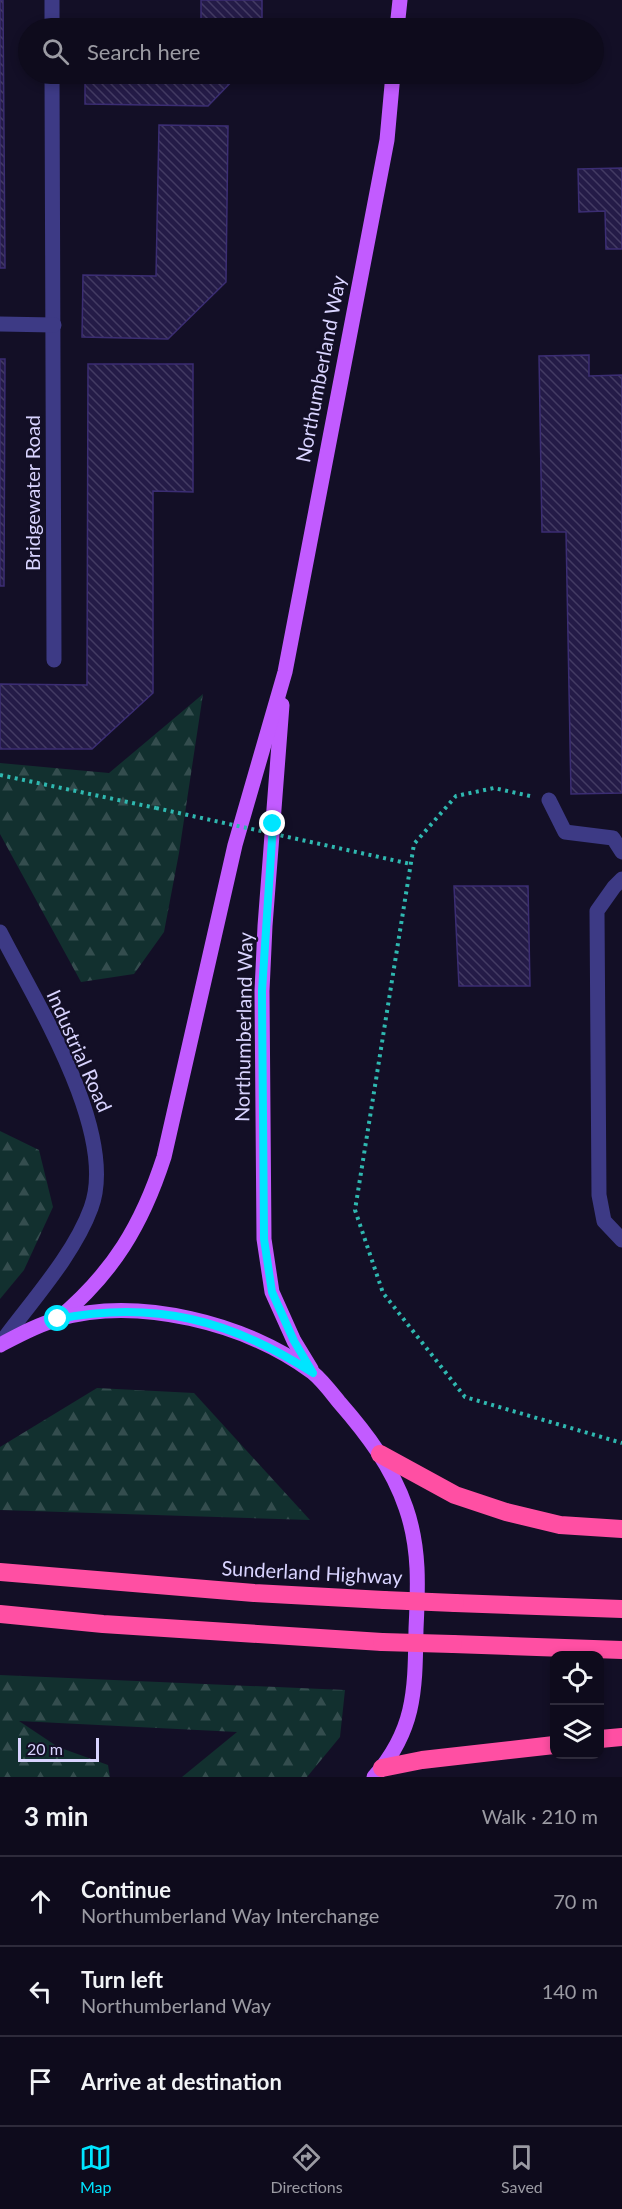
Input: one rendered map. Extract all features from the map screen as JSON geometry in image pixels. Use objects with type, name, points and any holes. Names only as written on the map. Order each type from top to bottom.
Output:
[{"type":"highway","points":[[380,1454],[455,1495],[506,1512],[560,1525],[622,1529]]},
{"type":"highway","name":"Sunderland Highway","points":[[0,1572],[254,1593],[622,1609]]},
{"type":"highway","points":[[0,1614],[103,1624],[382,1642],[622,1650]]},
{"type":"highway","points":[[604,1739],[622,1737]]},
{"type":"highway","points":[[378,1772],[422,1760],[550,1745]]},
{"type":"main road","points":[[398,18],[400,0]]},
{"type":"main road","name":"Northumberland Way","points":[[58,1319],[80,1301],[125,1246],[141,1219],[164,1157],[235,846],[285,672],[387,140],[392,84]]},
{"type":"main road","name":"Northumberland Way","points":[[285,672],[262,991],[264,1239],[272,1292],[294,1341],[313,1373]]},
{"type":"main road","points":[[0,1345],[28,1330],[58,1319],[88,1313],[121,1311],[164,1314],[211,1323],[258,1341],[313,1373],[364,1431],[380,1454],[395,1480],[413,1532],[418,1583],[416,1667],[409,1718],[399,1743],[378,1772]]},
{"type":"street","points":[[51,0],[52,18]]},
{"type":"street","name":"Bridgewater Road","points":[[52,84],[54,660]]},
{"type":"street","points":[[0,324],[54,325]]},
{"type":"street","points":[[549,800],[565,832],[613,838],[622,852]]},
{"type":"street","points":[[622,879],[597,911],[597,935],[599,1195],[604,1221],[622,1240]]},
{"type":"street","name":"Industrial Road","points":[[0,932],[57,1042],[85,1111],[97,1162],[97,1184],[92,1206],[67,1254],[0,1345]]},
{"type":"path","points":[[0,775],[411,864]]},
{"type":"path","points":[[549,800],[494,788],[456,796],[414,844],[355,1209],[383,1293],[465,1396],[622,1443]]},
{"type":"green space","points":[[203,694],[179,853],[164,932],[134,974],[81,982],[0,834],[0,763],[109,773]]},
{"type":"green space","points":[[0,1131],[39,1150],[53,1207],[24,1270],[0,1299]]},
{"type":"green space","points":[[97,1388],[194,1393],[310,1520],[0,1510],[0,1447]]},
{"type":"green space","points":[[0,1675],[345,1690],[340,1737],[307,1777],[182,1777],[237,1732],[19,1721],[58,1747],[108,1765],[110,1777],[0,1777]]},
{"type":"building","points":[[0,0],[3,0],[5,268],[0,268]]},
{"type":"building","points":[[201,0],[262,0],[262,18],[201,18]]},
{"type":"building","points":[[85,84],[229,84],[208,106],[85,104]]},
{"type":"building","points":[[159,125],[228,126],[226,282],[168,339],[82,337],[83,275],[156,276]]},
{"type":"building","points":[[622,168],[622,249],[606,249],[605,211],[579,212],[578,169]]},
{"type":"building","points":[[589,355],[589,376],[622,375],[622,793],[571,794],[566,532],[542,532],[539,356]]},
{"type":"building","points":[[0,359],[5,359],[4,586],[0,586]]},
{"type":"building","points":[[88,364],[193,364],[193,492],[153,491],[153,693],[92,749],[0,749],[0,684],[87,685]]},
{"type":"building","points":[[454,886],[528,886],[530,986],[459,986]]},
{"type":"route","points":[[58,1319],[88,1313],[121,1311],[164,1314],[211,1323],[250,1337],[313,1373],[294,1341],[272,1292],[264,1239],[262,991],[273,824]]}]
